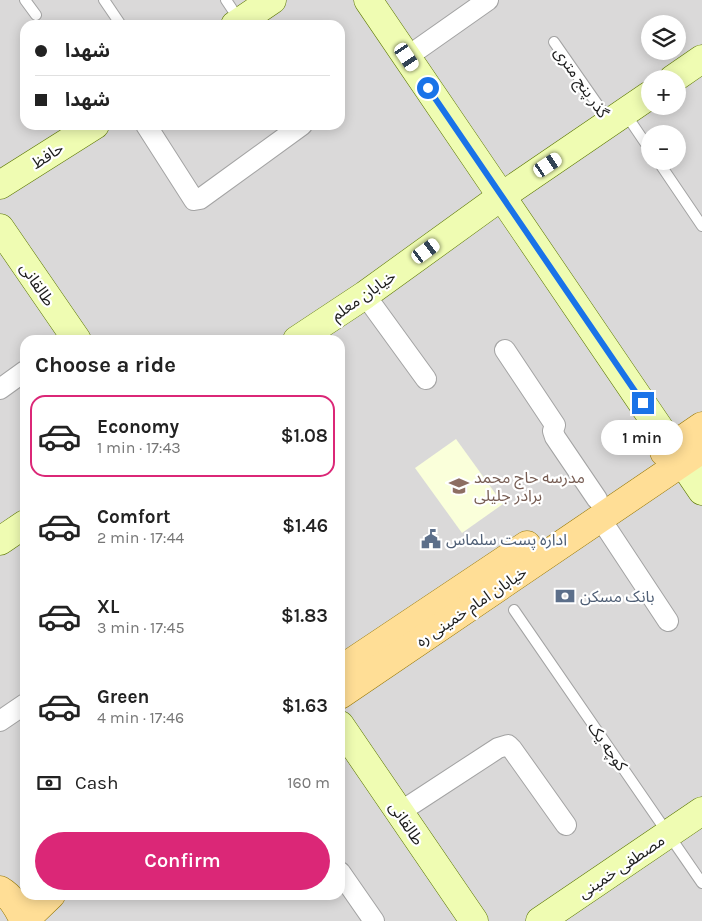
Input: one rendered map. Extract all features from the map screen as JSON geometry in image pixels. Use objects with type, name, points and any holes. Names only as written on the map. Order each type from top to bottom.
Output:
[{"type":"main road","name":"خیابان امام خمینی ره","points":[[345,667],[686,452],[702,426]]},
{"type":"main road","name":"خیابان امام خمینی ره","points":[[345,692],[598,508]]},
{"type":"main road","points":[[10,888],[24,921],[46,900]]},
{"type":"street","points":[[234,15],[272,0]]},
{"type":"street","points":[[368,0],[502,196],[686,452],[702,491]]},
{"type":"street","points":[[407,57],[488,0]]},
{"type":"street","points":[[686,70],[702,59]]},
{"type":"street","name":"خیابان معلم","points":[[305,335],[365,295],[502,196],[641,101]]},
{"type":"street","name":"حافظ","points":[[0,185],[87,130]]},
{"type":"street","points":[[149,130],[194,200],[200,199],[295,130]]},
{"type":"street","name":"طالقانی","points":[[0,228],[70,335]]},
{"type":"street","points":[[365,295],[426,379]]},
{"type":"street","points":[[505,350],[555,424],[553,431],[555,437],[668,621]]},
{"type":"street","points":[[0,390],[20,376]]},
{"type":"street","points":[[0,541],[20,527]]},
{"type":"street","points":[[0,722],[20,708]]},
{"type":"street","name":"طالقانی","points":[[345,732],[474,921]]},
{"type":"street","points":[[400,812],[498,748],[508,745],[566,825]]},
{"type":"street","name":"مصطفی خمینی","points":[[540,921],[702,811]]},
{"type":"street","points":[[345,879],[374,921]]},
{"type":"lane","points":[[25,0],[36,15]]},
{"type":"lane","points":[[104,0],[118,20]]},
{"type":"lane","name":"گذر پنج متری","points":[[554,42],[617,117],[641,141]]},
{"type":"lane","points":[[664,170],[702,226]]},
{"type":"lane","name":"کوچه یک","points":[[514,610],[702,883]]},
{"type":"shaded area","points":[[0,0],[702,0],[702,921],[0,921]]},
{"type":"shaded area","name":"مدرسه حاج محمد برادر جلیلی","points":[[456,439],[503,504],[462,533],[415,468]]},
{"type":"place","name":"مدرسه حاج محمد برادر جلیلی","points":[[459,486]]},
{"type":"place","name":"اداره پست سلماس","points":[[431,539]]},
{"type":"place","name":"بانک مسکن","points":[[565,596]]},
{"type":"route","points":[[428,88],[643,403]]}]
